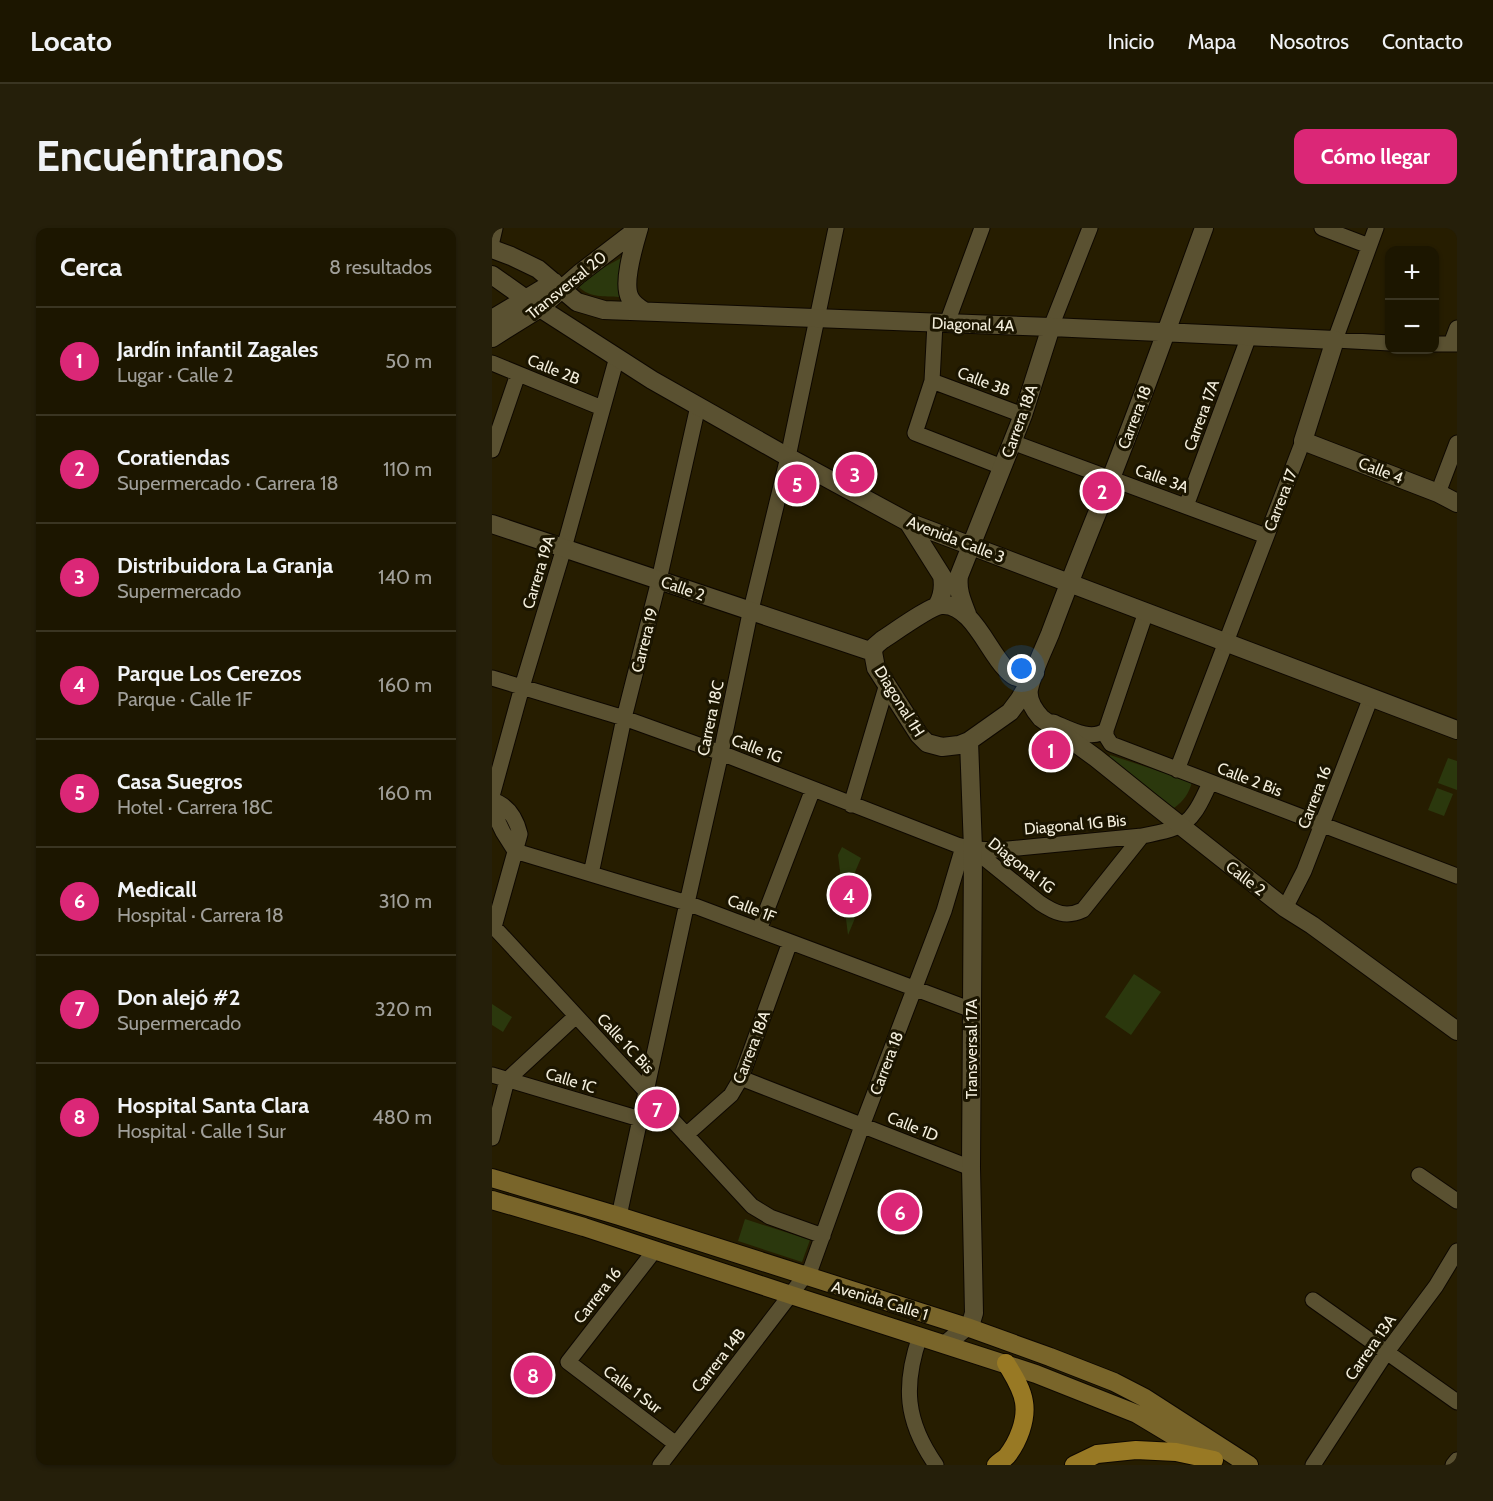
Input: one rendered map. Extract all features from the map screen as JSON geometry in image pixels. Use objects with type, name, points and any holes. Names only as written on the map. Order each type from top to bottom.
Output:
[{"type":"main road","name":"Avenida Calle 1","points":[[492,1178],[967,1327],[1050,1357],[1114,1382],[1145,1398],[1249,1465]]},
{"type":"main road","name":"Avenida Calle 1","points":[[492,1200],[1006,1363],[1137,1414],[1217,1463]]},
{"type":"main road","points":[[996,1465],[1006,1457],[1023,1423],[1022,1394],[1006,1363]]},
{"type":"main road","points":[[1074,1465],[1097,1454],[1136,1450],[1176,1452],[1217,1463]]},
{"type":"street","points":[[492,241],[495,228]]},
{"type":"street","points":[[639,228],[627,290],[633,303],[644,311]]},
{"type":"street","name":"Transversal 20","points":[[492,338],[558,285],[579,274],[639,228]]},
{"type":"street","name":"Carrera 18C","points":[[619,1216],[722,753],[750,611],[788,458],[836,228]]},
{"type":"street","points":[[982,228],[941,323],[932,381],[915,433],[1002,467]]},
{"type":"street","name":"Carrera 18A","points":[[967,614],[958,585],[962,566],[1023,415],[1052,327],[1090,228]]},
{"type":"street","name":"Carrera 18","points":[[1041,718],[1033,707],[1029,695],[1035,673],[1111,478],[1204,228]]},
{"type":"street","points":[[1322,228],[1369,246]]},
{"type":"street","name":"Carrera 17","points":[[1177,770],[1303,441],[1335,340],[1376,228]]},
{"type":"street","points":[[492,249],[538,269],[558,285]]},
{"type":"street","name":"Avenida Calle 3","points":[[492,275],[652,380],[788,458],[908,522],[1457,730]]},
{"type":"street","name":"Diagonal 4A","points":[[558,285],[577,302],[604,310],[1052,327],[1385,343]]},
{"type":"street","points":[[492,320],[533,304]]},
{"type":"street","points":[[1454,344],[1457,327]]},
{"type":"street","name":"Carrera 17A","points":[[1186,506],[1249,336]]},
{"type":"street","name":"Carrera 19A","points":[[492,798],[616,357]]},
{"type":"street","name":"Calle 2B","points":[[492,363],[602,408]]},
{"type":"street","points":[[492,450],[518,374]]},
{"type":"street","name":"Calle 3B","points":[[932,381],[1023,415]]},
{"type":"street","name":"Carrera 19","points":[[591,874],[624,718],[659,580],[698,406]]},
{"type":"street","name":"Calle 4","points":[[1303,441],[1438,492],[1457,503]]},
{"type":"street","name":"Calle 3A","points":[[1012,442],[1266,536]]},
{"type":"street","points":[[1438,492],[1457,443]]},
{"type":"street","points":[[908,522],[942,576],[942,596],[937,606]]},
{"type":"street","name":"Calle 2","points":[[492,524],[873,652]]},
{"type":"street","points":[[873,652],[875,646],[882,640],[937,606],[949,605],[967,614],[999,662],[1014,677],[1026,677],[1035,673]]},
{"type":"street","points":[[1041,718],[1090,736],[1106,730],[1146,612]]},
{"type":"street","name":"Diagonal 1H","points":[[873,652],[876,668],[923,740],[933,745]]},
{"type":"street","name":"Carrera 18","points":[[996,723],[1006,707],[1010,694],[1008,682],[999,662]]},
{"type":"street","name":"Carrera 18","points":[[933,745],[951,747],[969,741],[996,723],[1010,712],[1035,673]]},
{"type":"street","name":"Calle 1G","points":[[492,678],[624,718],[722,753],[851,805],[968,848]]},
{"type":"street","points":[[851,805],[887,684]]},
{"type":"street","name":"Carrera 16","points":[[1285,908],[1304,871],[1371,697]]},
{"type":"street","name":"Carrera 18","points":[[996,723],[1020,715],[1041,718]]},
{"type":"street","name":"Calle 2","points":[[1041,718],[1096,758],[1285,908],[1312,925],[1457,1031]]},
{"type":"street","name":"Calle 2 Bis","points":[[1106,730],[1107,741],[1115,746],[1457,876]]},
{"type":"street","name":"Transversal 17A","points":[[967,1327],[974,1313],[970,1168],[972,1010],[968,848],[969,741]]},
{"type":"street","points":[[1180,826],[1194,814],[1210,783]]},
{"type":"street","points":[[759,930],[813,789]]},
{"type":"street","points":[[492,798],[505,806],[520,834],[493,927]]},
{"type":"street","points":[[492,809],[515,851]]},
{"type":"street","name":"Diagonal 1G Bis","points":[[968,848],[998,850],[1142,836],[1180,826]]},
{"type":"street","name":"Diagonal 1G","points":[[968,848],[1051,911],[1069,915],[1083,910],[1142,836]]},
{"type":"street","name":"Carrera 18","points":[[805,1276],[811,1268],[824,1236],[862,1126],[968,848]]},
{"type":"street","name":"Calle 1F","points":[[515,851],[687,903],[972,1010]]},
{"type":"street","name":"Calle 1C Bis","points":[[493,927],[756,1210],[824,1236]]},
{"type":"street","name":"Carrera 18A","points":[[686,1135],[731,1095],[741,1078],[790,942]]},
{"type":"street","points":[[492,1138],[499,1077],[576,1016]]},
{"type":"street","name":"Calle 1C","points":[[499,1077],[640,1119]]},
{"type":"street","name":"Calle 1D","points":[[741,1078],[970,1168]]},
{"type":"street","points":[[1419,1175],[1457,1202]]},
{"type":"street","name":"Carrera 16","points":[[568,1362],[655,1250]]},
{"type":"street","name":"Carrera 13A","points":[[1312,1465],[1386,1353],[1436,1286],[1457,1251]]},
{"type":"street","name":"Carrera 14B","points":[[660,1465],[805,1276]]},
{"type":"street","points":[[1313,1300],[1457,1402]]},
{"type":"street","points":[[946,1344],[967,1327]]},
{"type":"street","points":[[920,1336],[911,1362],[909,1388],[911,1408],[919,1437],[936,1465]]},
{"type":"street","name":"Calle 1 Sur","points":[[568,1362],[676,1444]]},
{"type":"street","points":[[1453,1465],[1457,1460]]},
{"type":"green space","points":[[623,257],[619,297],[593,295],[579,287],[594,274]]},
{"type":"green space","points":[[1110,755],[1192,782],[1189,790],[1174,808],[1107,760]]},
{"type":"green space","points":[[1448,758],[1457,761],[1457,790],[1438,783]]},
{"type":"green space","points":[[1437,788],[1453,794],[1444,816],[1428,810]]},
{"type":"green space","points":[[842,847],[861,858],[847,891],[863,899],[848,935],[838,855]]},
{"type":"green space","points":[[1134,974],[1161,992],[1131,1035],[1105,1017]]},
{"type":"green space","points":[[492,1004],[512,1017],[503,1032],[492,1025]]},
{"type":"green space","points":[[745,1219],[810,1240],[802,1262],[738,1241]]},
{"type":"place","name":"Distribuidora La Granja","points":[[855,474]]},
{"type":"place","name":"Casa Suegros","points":[[797,484]]},
{"type":"place","name":"Coratiendas","points":[[1102,491]]},
{"type":"place","name":"Jardín infantil Zagales","points":[[1051,750]]},
{"type":"place","name":"Parque Los Cerezos","points":[[849,895]]},
{"type":"place","name":"Don alejó #2","points":[[657,1109]]},
{"type":"place","name":"Medicall","points":[[900,1212]]},
{"type":"place","name":"Hospital Santa Clara","points":[[533,1375]]}]
